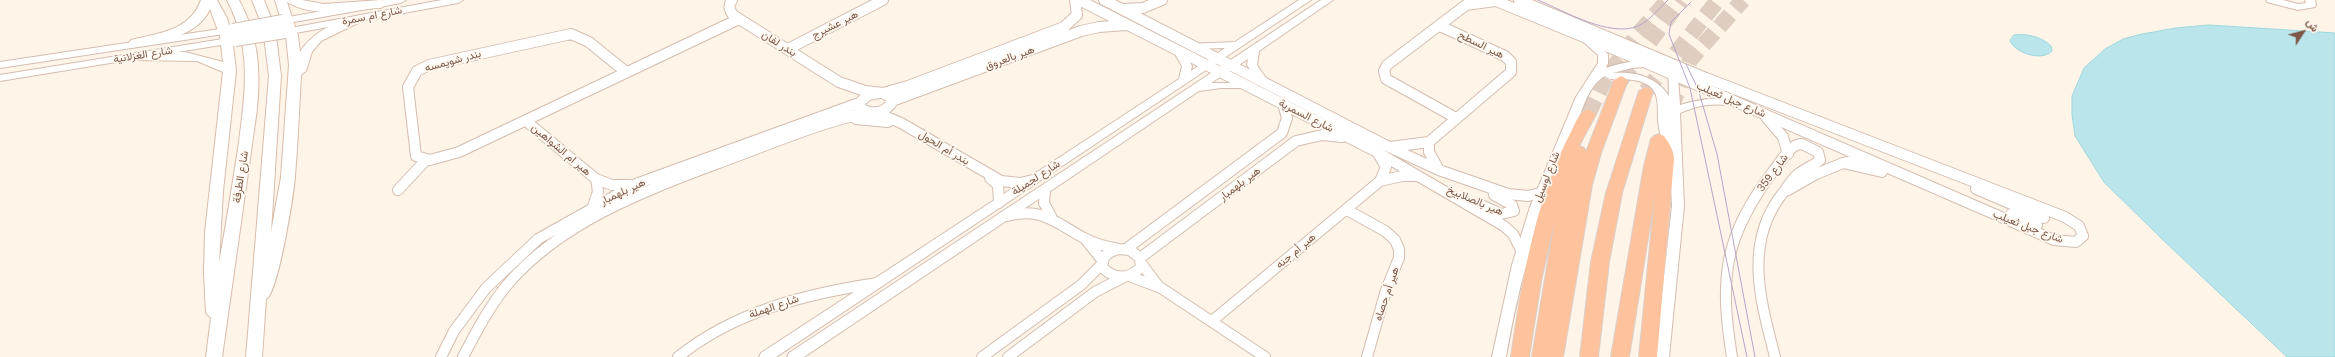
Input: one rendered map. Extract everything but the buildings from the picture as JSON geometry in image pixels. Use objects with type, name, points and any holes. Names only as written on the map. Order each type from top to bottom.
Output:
[{"type":"highway","points":[[1554,357],[1584,186],[1593,153],[1621,80]]},
{"type":"highway","points":[[1589,357],[1600,262],[1614,192],[1646,91]]},
{"type":"highway","points":[[1520,357],[1534,269],[1551,201],[1566,156],[1588,114],[1567,195],[1540,357]]},
{"type":"highway","points":[[1620,357],[1634,279],[1642,209],[1659,139],[1666,153],[1666,159],[1648,357]]},
{"type":"main road","points":[[135,44],[171,34],[192,25],[203,14],[207,0]]},
{"type":"main road","points":[[211,0],[230,36],[230,71],[220,159],[212,278],[217,331]]},
{"type":"main road","name":"شارع الطرفة","points":[[214,357],[242,170],[253,82],[253,62],[248,32],[233,0]]},
{"type":"main road","points":[[254,357],[274,76],[269,28],[258,0]]},
{"type":"main road","points":[[256,320],[271,271],[286,184],[295,53],[281,0]]},
{"type":"main road","points":[[292,0],[304,5],[319,7],[381,4]]},
{"type":"main road","points":[[294,79],[301,69],[306,51],[312,43],[326,33],[360,19]]},
{"type":"main road","points":[[137,56],[194,56],[209,59],[230,71]]},
{"type":"street","name":"شارع ام سمرة","points":[[287,26],[401,0]]},
{"type":"street","name":"شارع ام سمرة","points":[[287,26],[360,19],[458,0]]},
{"type":"street","name":"بندر لفان","points":[[732,0],[729,4],[729,10],[739,19],[827,75],[839,82],[865,91],[881,93]]},
{"type":"street","name":"هير عشيرج","points":[[788,49],[883,0]]},
{"type":"street","name":"هير بالعروق","points":[[881,93],[936,76],[1064,27],[1077,15],[1076,0]]},
{"type":"street","name":"شارع السمرية","points":[[1079,0],[1377,152],[1504,226],[1513,234],[1521,250]]},
{"type":"street","name":"شارع السمرية","points":[[1104,0],[1389,147],[1439,170],[1508,194],[1528,196],[1540,193]]},
{"type":"street","points":[[1120,8],[1134,9],[1151,6],[1162,0]]},
{"type":"street","name":"شارع لجميلة","points":[[794,357],[1045,190],[1188,85],[1207,66],[1306,0]]},
{"type":"street","name":"شارع لجميلة","points":[[766,357],[881,283],[1033,180],[1188,85],[1231,66],[1328,0]]},
{"type":"street","points":[[1495,0],[1650,64],[1671,67],[1677,174],[1677,221],[1662,357]]},
{"type":"street","name":"هير السطح","points":[[1456,118],[1399,88],[1384,76],[1387,65],[1440,26],[1466,3],[1495,0]]},
{"type":"street","name":"شارع جبل ثعيلب","points":[[1518,0],[1671,67],[1745,105],[2054,240],[2076,242],[2084,236],[2079,226],[2065,217],[1800,114],[1671,67]]},
{"type":"street","points":[[2271,0],[2303,8],[2311,5],[2310,0]]},
{"type":"street","points":[[1151,6],[1149,14],[1151,24]]},
{"type":"street","points":[[398,190],[426,160],[438,159],[459,152],[739,19]]},
{"type":"street","name":"شارع الغزلانية","points":[[0,78],[137,56],[230,36],[287,26]]},
{"type":"street","name":"هير بالعروق","points":[[873,112],[885,110],[892,103],[1081,31],[1099,26],[1129,26]]},
{"type":"street","name":"هير السطح","points":[[1429,142],[1456,118],[1508,77],[1512,67],[1511,62],[1500,53],[1440,26]]},
{"type":"street","name":"بندر شويمسه","points":[[426,160],[416,156],[413,150],[408,87],[417,72],[429,65],[571,34],[589,42],[626,72]]},
{"type":"street","name":"شارع الغزلانية","points":[[0,65],[135,44],[230,36]]},
{"type":"street","name":"شارع لوسيل","points":[[1499,357],[1521,250],[1540,193],[1551,163],[1604,58],[1597,47],[1582,36]]},
{"type":"street","points":[[1192,46],[1217,47],[1239,45]]},
{"type":"street","points":[[1177,49],[1187,66],[1188,85],[1246,86]]},
{"type":"street","points":[[1254,51],[1252,65],[1265,84]]},
{"type":"street","points":[[1592,82],[1598,76],[1610,71],[1650,64]]},
{"type":"street","name":"هير بالعروق","points":[[827,75],[858,84],[880,87],[936,76]]},
{"type":"street","points":[[1592,82],[1608,77],[1624,75],[1644,80],[1661,92],[1663,97],[1665,128],[1677,174]]},
{"type":"street","name":"بندر لفان","points":[[839,82],[860,102],[862,109],[873,112]]},
{"type":"street","name":"بندر أم الحول","points":[[881,93],[891,98],[893,113],[902,123]]},
{"type":"street","name":"هير بلهمبار","points":[[441,357],[454,331],[486,288],[538,239],[593,206],[636,184],[860,102],[868,95],[881,93]]},
{"type":"street","points":[[1674,112],[1687,105],[1701,101],[1718,100],[1745,105]]},
{"type":"street","name":"هير بلهمبار","points":[[1122,249],[1282,133],[1287,126],[1288,116],[1283,104]]},
{"type":"street","points":[[1757,110],[1779,131],[1785,143],[1788,154]]},
{"type":"street","name":"بندر أم الحول","points":[[873,112],[902,123],[986,174],[1009,183],[1033,180]]},
{"type":"street","name":"هير بلهمبار","points":[[463,357],[479,323],[503,289],[535,258],[578,225],[640,192],[848,115],[873,112]]},
{"type":"street","points":[[1783,193],[1816,174],[1843,163],[1864,158],[1909,172],[2041,221],[1800,114]]},
{"type":"street","name":"هير بلهمبار","points":[[804,131],[844,120],[861,119],[884,121],[917,132]]},
{"type":"street","name":"هير ام الشواهين","points":[[526,121],[596,179],[612,185],[636,184]]},
{"type":"street","name":"هير بلهمبار","points":[[1141,260],[1296,141],[1322,135],[1349,138]]},
{"type":"street","points":[[1389,147],[1407,146],[1429,142],[1429,152],[1439,170]]},
{"type":"street","name":"شارع 359","points":[[1732,357],[1724,300],[1728,253],[1737,228],[1750,204],[1792,147],[1799,144],[1814,148],[1821,157],[1817,162],[1796,176],[1783,193],[1768,215],[1757,247],[1757,283],[1775,357]]},
{"type":"street","points":[[1377,152],[1386,167],[1380,181]]},
{"type":"street","points":[[1843,163],[1871,168],[1913,184],[1933,188]]},
{"type":"street","name":"هير بالصلابيخ","points":[[1421,177],[1502,214],[1511,214],[1514,211],[1514,208],[1508,202],[1439,170]]},
{"type":"street","name":"بندر أم الحول","points":[[986,174],[998,185],[999,202]]},
{"type":"street","name":"هير أم جنه","points":[[1212,321],[1380,181],[1402,176],[1421,177]]},
{"type":"street","name":"هير ام الشواهين","points":[[593,206],[598,192],[596,179]]},
{"type":"street","points":[[1045,190],[1044,203],[1051,216]]},
{"type":"street","name":"هير أم حصاه","points":[[1347,210],[1385,231],[1395,240],[1399,249],[1399,258],[1386,290],[1367,357]]},
{"type":"street","points":[[1001,218],[1024,212],[1039,213],[1051,216],[1084,238],[1135,252],[1161,288]]},
{"type":"street","points":[[1084,238],[1109,274],[1126,276],[1161,288],[1265,357]]},
{"type":"street","points":[[982,357],[1081,285],[1094,274],[1108,253],[1122,249]]},
{"type":"street","points":[[1008,357],[1095,292],[1138,270],[1141,260]]},
{"type":"street","name":"شارع الهملة","points":[[678,357],[685,350],[714,332],[755,312],[818,293],[881,283]]},
{"type":"water","points":[[2209,25],[2335,33],[2335,357],[2287,357],[2104,182],[2075,136],[2072,115],[2072,96],[2084,68],[2105,49],[2123,39],[2142,34],[2176,28]]},
{"type":"water","points":[[2014,35],[2034,36],[2039,38],[2051,46],[2052,51],[2042,56],[2029,55],[2017,49],[2010,41]]},
{"type":"tunnel","points":[[1588,114],[1607,76],[1638,34],[1668,0]]},
{"type":"tunnel","points":[[1621,80],[1681,0]]},
{"type":"tunnel","points":[[1646,91],[1718,0]]},
{"type":"tunnel","points":[[1671,108],[1690,60],[1743,0]]},
{"type":"tram line","points":[[1538,0],[1587,22],[1614,29],[1627,29],[1638,26],[1646,21],[1668,0]]},
{"type":"tram line","points":[[1691,2],[1671,22],[1669,34],[1690,88],[1747,357]]},
{"type":"tram line","points":[[1686,64],[1698,89],[1717,154],[1755,357]]}]
